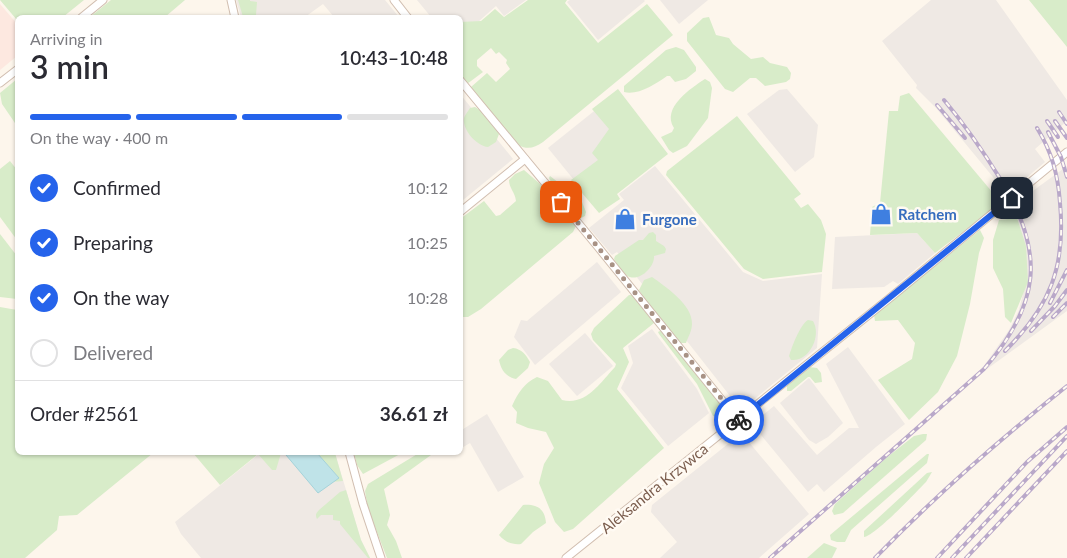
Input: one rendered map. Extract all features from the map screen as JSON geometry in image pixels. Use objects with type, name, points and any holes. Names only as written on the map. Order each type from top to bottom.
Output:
[{"type":"street","points":[[85,15],[103,0]]},
{"type":"street","points":[[230,0],[234,15]]},
{"type":"street","points":[[394,0],[406,15]]},
{"type":"street","points":[[0,83],[15,71]]},
{"type":"street","points":[[463,84],[598,246],[738,420]]},
{"type":"street","name":"Aleksandra Krzywca","points":[[566,558],[1067,152]]},
{"type":"street","points":[[463,210],[526,159]]},
{"type":"street","points":[[350,455],[363,504],[381,558]]},
{"type":"shaded area","points":[[236,0],[385,0],[397,15],[332,15],[323,4],[308,15],[240,15]]},
{"type":"shaded area","points":[[417,0],[526,0],[504,16],[496,6],[463,35],[463,15],[429,15]]},
{"type":"shaded area","points":[[570,0],[645,1],[598,40],[567,2]]},
{"type":"shaded area","points":[[660,0],[708,0],[679,24]]},
{"type":"shaded area","points":[[931,0],[996,0],[1067,100],[1067,121],[1035,149],[1045,162],[1007,194],[936,108],[916,88],[917,85],[882,41]]},
{"type":"shaded area","points":[[0,4],[15,22],[15,58],[0,70]]},
{"type":"shaded area","points":[[787,89],[818,125],[814,157],[795,172],[747,114],[779,90]]},
{"type":"shaded area","points":[[618,92],[596,207],[548,148]]},
{"type":"shaded area","points":[[463,98],[513,159],[463,200]]},
{"type":"shaded area","points":[[655,166],[743,272],[763,281],[822,274],[817,348],[741,410],[617,252],[612,255],[589,228],[624,200],[619,194]]},
{"type":"shaded area","points":[[1067,166],[1067,311],[987,369],[984,366],[1009,330],[1019,310],[1026,281],[1020,230],[1011,207]]},
{"type":"shaded area","points":[[917,233],[935,253],[898,284],[893,281],[884,287],[832,289],[835,237]]},
{"type":"shaded area","points":[[597,262],[621,292],[535,365],[514,337],[521,320],[527,321]]},
{"type":"shaded area","points":[[652,329],[697,389],[709,413],[668,446],[621,388],[633,363],[628,346]]},
{"type":"shaded area","points":[[585,333],[613,366],[577,396],[549,364]]},
{"type":"shaded area","points":[[848,347],[905,424],[824,492],[817,484],[808,492],[752,424],[774,406],[817,455],[849,428],[859,428],[826,364]]},
{"type":"shaded area","points":[[809,378],[843,423],[828,437],[816,444],[809,440],[780,403]]},
{"type":"shaded area","points":[[487,414],[524,477],[498,492],[470,443],[463,447],[463,429]]},
{"type":"shaded area","points":[[734,439],[748,441],[809,514],[759,558],[660,558],[677,542],[651,512],[652,505]]},
{"type":"shaded area","points":[[258,455],[336,455],[361,540],[370,558],[201,558],[181,534],[175,522]]},
{"type":"green space","points":[[0,0],[84,0],[65,15],[15,15],[15,18]]},
{"type":"green space","points":[[111,0],[185,0],[167,15],[92,15]]},
{"type":"green space","points":[[238,0],[257,2],[256,15],[242,15]]},
{"type":"green space","points":[[528,0],[567,0],[565,3],[598,43],[647,4],[673,35],[543,142],[528,148],[518,145],[471,87],[487,73],[496,82],[510,69],[506,63],[507,60],[499,52],[496,54],[491,48],[477,60],[477,66],[483,72],[467,84],[463,79],[463,22],[481,21],[495,9],[504,17]]},
{"type":"green space","points":[[1029,0],[1067,0],[1067,47],[1063,42]]},
{"type":"green space","points":[[709,17],[716,35],[729,38],[733,44],[751,59],[763,57],[770,63],[787,67],[791,73],[790,79],[786,82],[765,86],[756,78],[750,78],[733,92],[725,89],[687,41],[687,33],[703,18]]},
{"type":"green space","points":[[676,47],[684,50],[696,67],[696,71],[686,79],[675,82],[670,76],[667,76],[640,91],[624,92],[624,86],[666,50]]},
{"type":"green space","points":[[705,79],[710,82],[712,88],[708,118],[687,146],[673,153],[661,137],[672,132],[674,128],[671,121],[671,113],[674,106],[679,99]]},
{"type":"green space","points":[[15,81],[15,123],[2,104],[0,93]]},
{"type":"green space","points":[[618,89],[668,154],[617,194],[620,199],[599,213],[571,180],[598,160],[592,153],[609,129],[592,109]]},
{"type":"green space","points":[[909,93],[993,193],[995,200],[993,209],[935,253],[917,233],[870,235],[872,207],[880,203],[889,111],[898,111],[900,96]]},
{"type":"green space","points":[[475,107],[489,118],[499,134],[496,142],[488,147],[475,141],[465,127],[464,117],[470,108]]},
{"type":"green space","points":[[737,116],[801,194],[794,199],[801,208],[808,204],[821,220],[826,234],[822,272],[763,279],[744,269],[666,175],[667,171]]},
{"type":"green space","points":[[10,161],[15,167],[15,237],[0,217],[0,169]]},
{"type":"green space","points":[[524,170],[539,183],[576,226],[573,232],[481,309],[468,317],[463,317],[463,217],[484,201],[496,216],[500,215],[516,201],[509,180],[515,174]]},
{"type":"green space","points":[[550,176],[563,186],[572,189],[582,202],[586,212],[585,216],[579,219],[553,186],[549,178]]},
{"type":"green space","points":[[1017,218],[1026,246],[1028,282],[1011,323],[1005,317],[1003,289],[993,268],[993,240],[999,220]]},
{"type":"green space","points":[[980,230],[984,238],[979,253],[970,304],[957,356],[938,392],[909,420],[878,380],[912,359],[915,343],[898,320],[875,321],[874,315]]},
{"type":"green space","points":[[653,232],[656,235],[656,241],[666,249],[665,253],[654,256],[652,265],[640,276],[631,277],[626,275],[614,259],[615,256]]},
{"type":"green space","points":[[0,234],[15,253],[15,299],[0,297]]},
{"type":"green space","points":[[652,277],[678,297],[688,310],[692,324],[686,343],[681,343],[639,290],[644,280]]},
{"type":"green space","points":[[629,295],[634,295],[654,318],[654,323],[623,348],[629,362],[617,389],[664,448],[573,529],[564,532],[555,522],[539,483],[544,464],[554,448],[546,432],[516,423],[517,412],[512,406],[528,382],[537,377],[548,381],[562,400],[578,400],[592,392],[616,364],[593,340],[591,334],[594,328]]},
{"type":"green space","points":[[0,307],[15,310],[15,455],[151,455],[77,515],[59,516],[57,530],[25,558],[0,558]]},
{"type":"green space","points":[[808,320],[813,321],[816,334],[815,340],[812,347],[803,357],[791,360],[789,356],[794,342],[802,326]]},
{"type":"green space","points":[[662,330],[724,407],[725,414],[717,417],[713,416],[697,384],[659,334],[658,332]]},
{"type":"green space","points":[[513,348],[521,351],[530,362],[528,368],[516,379],[509,377],[504,372],[499,360],[508,350]]},
{"type":"green space","points":[[809,367],[817,368],[821,373],[822,382],[815,383],[808,377],[791,391],[787,391],[787,385]]},
{"type":"green space","points":[[927,434],[926,440],[843,513],[834,515],[832,511],[835,504],[886,458],[914,436]]},
{"type":"green space","points":[[929,454],[927,463],[851,530],[845,542],[831,540],[830,535]]},
{"type":"green space","points":[[195,455],[257,455],[220,485]]},
{"type":"green space","points":[[259,455],[280,455],[276,470],[272,470]]},
{"type":"green space","points":[[319,455],[336,455],[343,481],[332,482],[338,477]]},
{"type":"green space","points":[[355,455],[398,455],[363,474],[357,465]]},
{"type":"green space","points":[[416,455],[431,455],[384,489],[390,515],[387,525],[396,541],[402,558],[387,558],[368,509],[365,491],[368,484]]},
{"type":"green space","points":[[932,472],[926,482],[895,513],[877,529],[864,537],[864,531],[927,473]]},
{"type":"green space","points":[[346,490],[361,540],[370,558],[340,524],[340,521],[333,520],[333,515],[321,515],[316,518],[319,510],[340,492]]},
{"type":"green space","points":[[523,505],[536,506],[542,510],[546,523],[521,544],[506,541],[499,535]]},
{"type":"green space","points":[[824,543],[837,548],[832,558],[807,558]]},
{"type":"water","points":[[286,455],[319,455],[339,478],[318,493]]},
{"type":"railway","points":[[770,558],[984,369],[1003,345],[1017,322],[1026,300],[1030,278],[1030,255],[1025,232],[1015,207],[1001,180],[981,149],[944,100]]},
{"type":"railway","points":[[937,105],[965,138]]},
{"type":"railway","points":[[1059,112],[1067,124]]},
{"type":"railway","points":[[1047,121],[1058,137]]},
{"type":"railway","points":[[1055,121],[1067,138]]},
{"type":"railway","points":[[1005,351],[1021,334],[1044,301],[1052,284],[1060,247],[1061,226],[1058,183],[1050,155],[1037,128]]},
{"type":"railway","points":[[1048,132],[1061,157],[1067,177]]},
{"type":"railway","points":[[1050,303],[1067,270]]},
{"type":"railway","points":[[1031,331],[1055,306],[1067,290]]},
{"type":"railway","points":[[1053,317],[1067,303]]},
{"type":"railway","points":[[875,558],[968,469],[1067,386]]},
{"type":"railway","points":[[937,558],[1027,462],[1067,427]]},
{"type":"railway","points":[[952,558],[1067,436]]},
{"type":"railway","points":[[966,558],[1067,451]]},
{"type":"way so far","points":[[561,202],[739,420]]},
{"type":"place","name":"Ratchem","points":[[881,214]]},
{"type":"place","name":"Furgone","points":[[625,219]]},
{"type":"route","points":[[739,420],[1012,198]]}]
